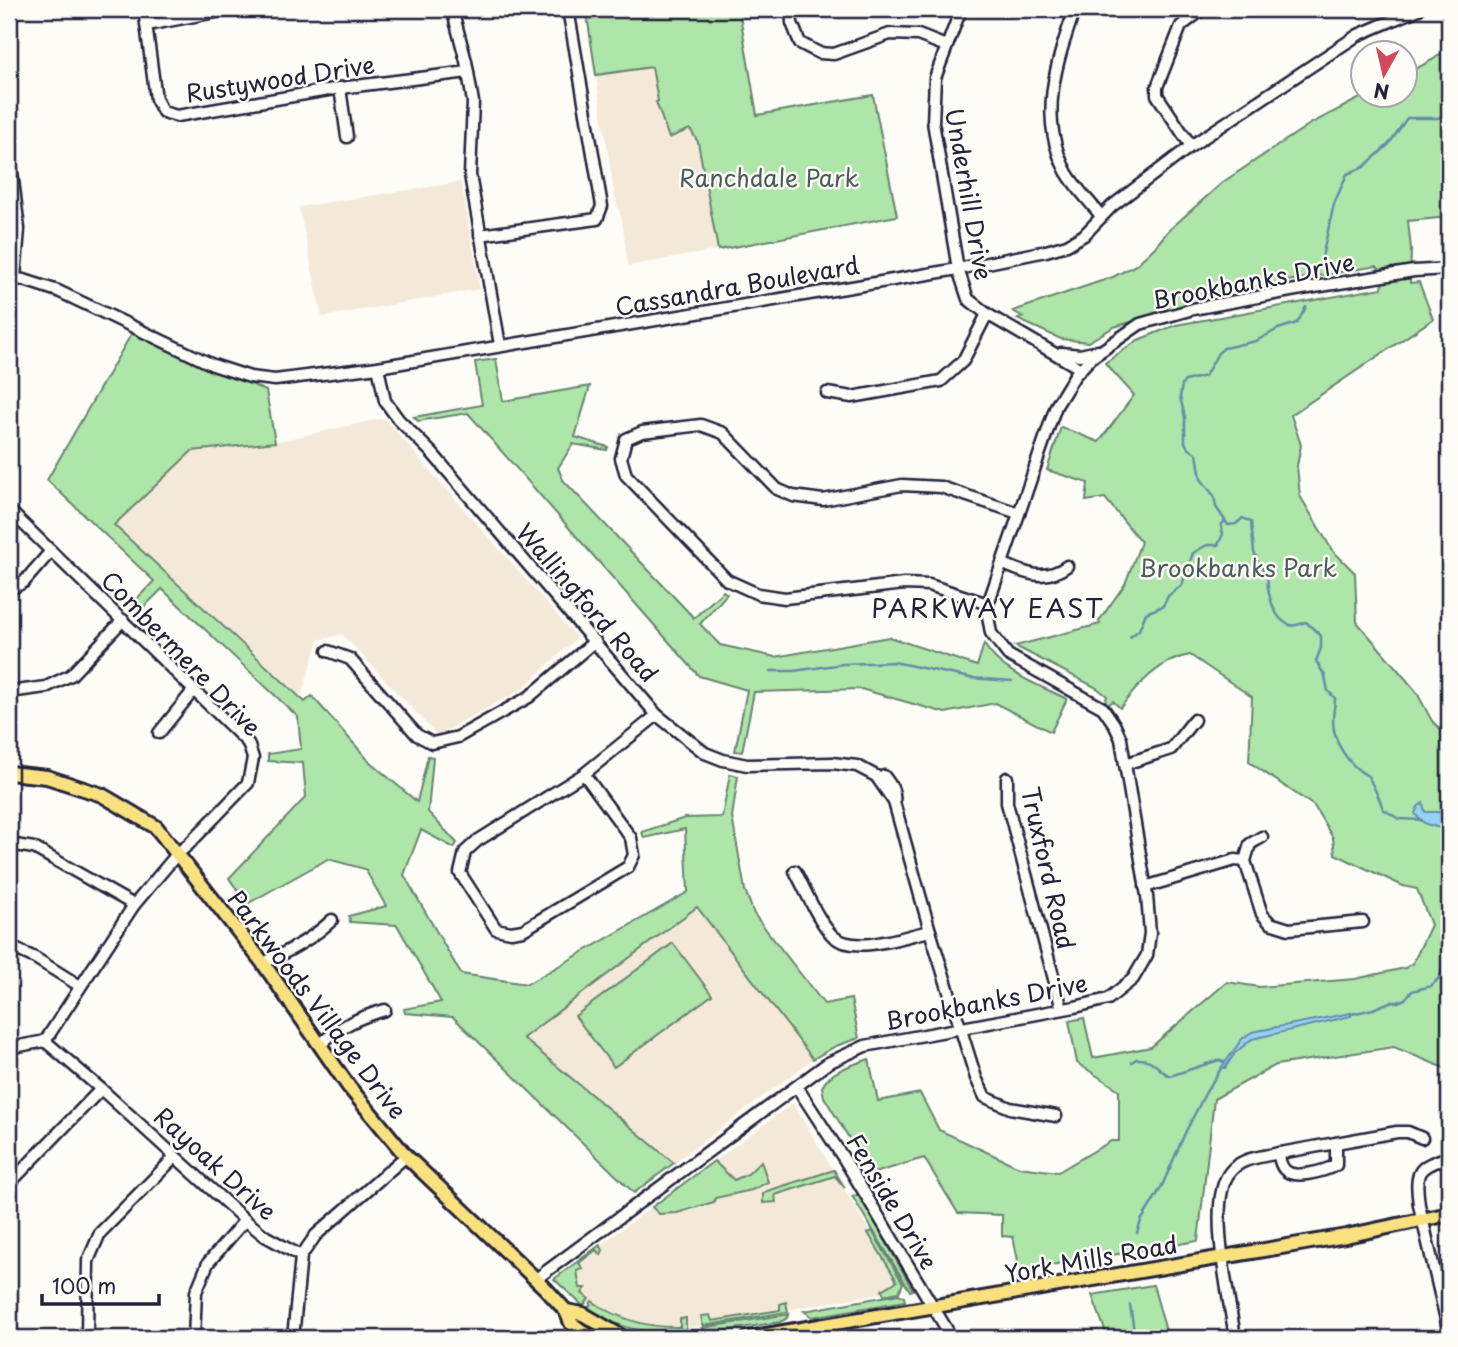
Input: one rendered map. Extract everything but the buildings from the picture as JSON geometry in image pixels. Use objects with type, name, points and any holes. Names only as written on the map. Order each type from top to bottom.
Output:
[{"type":"main road","name":"Parkwoods Village Drive","points":[[9,773],[47,777],[102,795],[156,827],[263,963],[349,1087],[406,1156],[536,1279],[566,1311],[571,1323],[591,1338]]},
{"type":"main road","name":"York Mills Road","points":[[748,1338],[1346,1236],[1446,1213]]},
{"type":"main road","name":"Parkwoods Village Drive","points":[[566,1311],[583,1314],[624,1338]]},
{"type":"street","name":"Rustywood Drive","points":[[144,9],[156,99],[163,112],[177,116],[340,88],[468,72]]},
{"type":"street","points":[[147,25],[232,9]]},
{"type":"street","points":[[452,9],[473,102],[470,175],[500,345]]},
{"type":"street","points":[[480,236],[597,219],[602,206],[568,9]]},
{"type":"street","points":[[790,9],[800,43],[820,53],[834,54],[890,34],[918,35],[946,46]]},
{"type":"street","name":"Underhill Drive","points":[[961,9],[934,78],[933,122],[958,269],[968,299],[987,314],[1081,369]]},
{"type":"street","points":[[1075,9],[1051,88],[1050,111],[1054,139],[1067,173],[1101,216]]},
{"type":"street","points":[[1191,146],[1157,95],[1157,87],[1181,26],[1203,9]]},
{"type":"street","name":"Cassandra Boulevard","points":[[12,278],[58,291],[213,365],[250,377],[275,380],[378,367],[958,269],[1067,245],[1084,235],[1101,216],[1191,146],[1357,35],[1419,9]]},
{"type":"street","points":[[340,88],[347,137]]},
{"type":"street","points":[[9,148],[19,229],[12,278]]},
{"type":"street","name":"Brookbanks Drive","points":[[536,1279],[828,1063],[865,1046],[1108,999],[1133,979],[1147,955],[1149,915],[1121,738],[1103,708],[1007,655],[991,633],[987,613],[1018,513],[1056,406],[1081,369],[1099,351],[1140,324],[1182,311],[1401,273],[1449,269]]},
{"type":"street","points":[[827,393],[852,397],[941,382],[963,361],[987,314]]},
{"type":"street","points":[[1054,351],[1080,355],[1099,351]]},
{"type":"street","name":"Wallingford Road","points":[[378,367],[384,401],[398,419],[432,453],[657,715],[705,753],[723,760],[747,765],[832,763],[866,769],[884,785],[894,802],[930,931],[976,1077],[985,1097],[1010,1108],[1056,1116]]},
{"type":"street","points":[[988,604],[929,585],[882,585],[785,598],[758,594],[726,580],[626,475],[621,458],[626,439],[642,432],[701,425],[723,433],[777,489],[793,496],[823,500],[902,485],[941,487],[1018,513]]},
{"type":"street","name":"Combermere Drive","points":[[9,510],[248,743],[253,758],[248,783],[178,853],[134,905],[45,1041]]},
{"type":"street","points":[[9,590],[24,582],[51,551]]},
{"type":"street","points":[[1002,563],[1044,577],[1054,575],[1067,566]]},
{"type":"street","points":[[9,692],[46,687],[71,675],[124,620]]},
{"type":"street","points":[[328,651],[350,659],[417,735],[432,743],[458,737],[529,698],[595,641]]},
{"type":"street","points":[[159,733],[193,691]]},
{"type":"street","points":[[584,774],[631,838],[634,855],[628,867],[523,930],[512,932],[495,929],[460,873],[465,852],[477,841],[584,774],[657,715]]},
{"type":"street","points":[[1125,764],[1171,749],[1194,720]]},
{"type":"street","name":"Truxford Road","points":[[1007,778],[1007,803],[1062,1009]]},
{"type":"street","points":[[1262,836],[1250,844],[1244,861],[1262,914],[1270,923],[1289,929],[1363,922]]},
{"type":"street","points":[[9,844],[34,848],[134,905]]},
{"type":"street","points":[[1145,887],[1235,860],[1244,861]]},
{"type":"street","points":[[795,871],[825,925],[835,937],[852,945],[872,944],[930,931]]},
{"type":"street","points":[[263,963],[320,932],[332,920]]},
{"type":"street","points":[[9,946],[35,957],[80,986]]},
{"type":"street","points":[[320,1045],[333,1032],[363,1017],[386,1010]]},
{"type":"street","points":[[9,1048],[45,1041]]},
{"type":"street","name":"Rayoak Drive","points":[[45,1041],[245,1220],[265,1236],[301,1256]]},
{"type":"street","name":"Fenside Drive","points":[[797,1087],[845,1159],[952,1338]]},
{"type":"street","points":[[9,1184],[101,1089]]},
{"type":"street","points":[[1235,1338],[1219,1220],[1221,1185],[1236,1165],[1250,1158],[1397,1132],[1408,1132],[1422,1138]]},
{"type":"street","points":[[1278,1153],[1281,1166],[1293,1175],[1328,1170],[1336,1165],[1336,1143]]},
{"type":"street","points":[[293,1338],[301,1256],[316,1235],[406,1156]]},
{"type":"street","points":[[87,1338],[88,1261],[100,1233],[175,1157]]},
{"type":"street","points":[[1449,1157],[1427,1164],[1417,1175],[1422,1220],[1449,1332]]},
{"type":"street","points":[[194,1338],[196,1292],[208,1264],[245,1220]]},
{"type":"shaded area","points":[[652,67],[698,142],[718,250],[628,266],[596,75]]},
{"type":"shaded area","points":[[461,182],[480,289],[322,317],[299,207]]},
{"type":"shaded area","points":[[384,418],[577,638],[522,689],[437,735],[342,634],[319,640],[301,696],[113,525],[192,451],[275,442]]},
{"type":"shaded area","points":[[698,907],[813,1059],[674,1163],[523,1038]]},
{"type":"shaded area","points":[[793,1103],[904,1289],[656,1331],[598,1313],[557,1277]]},
{"type":"green space","name":"Ranchdale Park","points":[[586,9],[739,9],[757,115],[873,95],[897,216],[718,250],[698,142],[690,129],[669,138],[656,102],[658,101],[652,67],[596,75]]},
{"type":"green space","name":"Brookbanks Park","points":[[1449,47],[1449,217],[1408,221],[1410,283],[1419,282],[1433,319],[1291,415],[1301,445],[1297,466],[1300,496],[1332,550],[1355,573],[1357,622],[1416,691],[1432,721],[1449,737],[1449,1070],[1394,1047],[1276,1065],[1214,1099],[1198,1241],[1020,1270],[1013,1237],[1002,1236],[1002,1215],[958,1213],[924,1158],[871,1174],[824,1097],[822,1087],[830,1076],[869,1059],[878,1101],[920,1093],[939,1130],[1019,1167],[1058,1172],[1111,1141],[1119,1141],[1119,1090],[1077,1063],[1069,1021],[1084,1018],[1093,1058],[1151,1047],[1227,982],[1260,987],[1355,979],[1405,968],[1413,963],[1431,925],[1417,889],[1403,886],[1335,854],[1333,838],[1314,806],[1249,762],[1252,697],[1190,655],[1159,668],[1142,682],[1120,708],[1113,701],[1103,709],[1107,696],[1097,688],[1015,646],[1100,624],[1099,621],[1125,584],[1141,542],[1105,498],[1086,501],[1088,483],[1047,470],[1061,427],[1099,442],[1134,395],[1105,363],[1138,340],[1176,325],[1382,288],[1384,277],[1377,266],[1189,300],[1178,310],[1114,327],[1088,342],[1061,339],[1017,319],[1023,317],[1013,311],[1113,277],[1136,265],[1168,231],[1223,182],[1310,124],[1350,103],[1350,108],[1420,108],[1420,66]]},
{"type":"green space","points":[[133,331],[266,391],[275,442],[192,451],[114,525],[305,702],[312,696],[369,761],[417,802],[428,756],[433,757],[428,812],[457,843],[454,848],[421,830],[404,875],[461,974],[527,984],[688,892],[685,829],[644,838],[642,832],[685,818],[722,817],[730,774],[738,776],[732,817],[745,890],[754,914],[824,1004],[851,999],[859,1038],[836,1046],[813,1059],[697,907],[523,1038],[674,1163],[634,1193],[453,1017],[405,1013],[404,1009],[441,1002],[397,925],[350,922],[349,916],[386,906],[365,869],[328,859],[247,904],[229,878],[306,797],[303,763],[268,761],[268,754],[301,749],[298,717],[162,589],[137,614],[129,607],[154,581],[47,480]]},
{"type":"green space","points":[[496,359],[503,401],[590,386],[575,437],[608,447],[607,450],[573,444],[558,468],[563,480],[694,618],[723,591],[727,594],[700,624],[720,645],[775,657],[889,637],[977,666],[984,644],[1000,663],[1010,670],[1067,699],[1051,732],[995,703],[945,713],[861,689],[754,692],[742,752],[735,751],[747,690],[699,676],[468,413],[418,421],[414,417],[482,405],[475,362]]},
{"type":"green space","points":[[673,943],[712,995],[614,1067],[575,1016]]},
{"type":"green space","points":[[714,1161],[734,1180],[748,1174],[761,1161],[768,1182],[752,1190],[715,1198],[714,1202],[677,1213],[659,1214],[652,1207]]},
{"type":"green space","points":[[834,1170],[845,1188],[835,1176],[775,1195],[776,1202],[763,1203],[763,1194],[767,1191]]},
{"type":"green space","points":[[858,1195],[913,1290],[910,1291],[852,1196]]},
{"type":"green space","points":[[872,1231],[903,1283],[899,1292],[884,1295],[882,1290],[897,1281],[868,1233]]},
{"type":"green space","points":[[600,1245],[603,1250],[601,1255],[596,1250],[579,1263],[583,1269],[577,1271],[580,1288],[586,1288],[582,1293],[589,1299],[583,1306],[554,1279]]},
{"type":"green space","points":[[1153,1285],[1168,1338],[1108,1338],[1092,1295]]},
{"type":"green space","points":[[899,1294],[905,1301],[812,1317],[804,1311]]},
{"type":"green space","points":[[592,1301],[612,1313],[645,1324],[680,1327],[680,1319],[686,1318],[686,1329],[659,1332],[635,1330],[588,1309]]},
{"type":"green space","points":[[786,1302],[788,1312],[703,1326],[701,1316],[710,1315],[712,1321],[780,1310],[780,1304]]},
{"type":"green space","points":[[789,1314],[780,1322],[709,1333],[702,1328]]},
{"type":"water","points":[[1423,803],[1425,812],[1440,812],[1449,829],[1421,821],[1415,813]]},
{"type":"water","points":[[1351,1013],[1351,1016],[1252,1039],[1235,1053],[1225,1068],[1222,1067],[1242,1039],[1252,1032]]},
{"type":"waterway","points":[[1320,266],[1334,204],[1347,174],[1364,167],[1389,144],[1407,118],[1438,118],[1449,113]]},
{"type":"waterway","points":[[1306,307],[1297,323],[1278,329],[1256,341],[1224,348],[1218,353],[1205,376],[1185,381],[1180,397],[1185,417],[1185,442],[1188,448],[1197,454],[1201,479],[1214,496],[1216,507],[1228,525],[1236,524],[1243,518],[1251,522],[1254,552],[1268,575],[1270,596],[1279,617],[1292,625],[1306,622],[1321,636],[1321,648],[1316,661],[1325,676],[1328,691],[1335,698],[1334,729],[1343,753],[1368,776],[1383,809],[1399,819],[1422,820]]},
{"type":"waterway","points":[[1130,637],[1139,630],[1146,613],[1163,606],[1168,596],[1182,585],[1193,553],[1207,545],[1218,545],[1223,534],[1221,526],[1225,520]]},
{"type":"waterway","points":[[771,671],[894,662],[970,678],[1012,681]]},
{"type":"waterway","points":[[1352,1014],[1398,1002],[1412,991],[1431,986],[1449,960]]},
{"type":"waterway","points":[[1132,1062],[1136,1059],[1148,1060],[1170,1076],[1219,1060],[1224,1062]]},
{"type":"waterway","points":[[1137,1233],[1141,1221],[1161,1188],[1186,1131],[1222,1067]]},
{"type":"waterway","points":[[1130,1305],[1135,1338]]},
{"type":"district","name":"PARKWAY EAST","points":[[988,607]]}]
